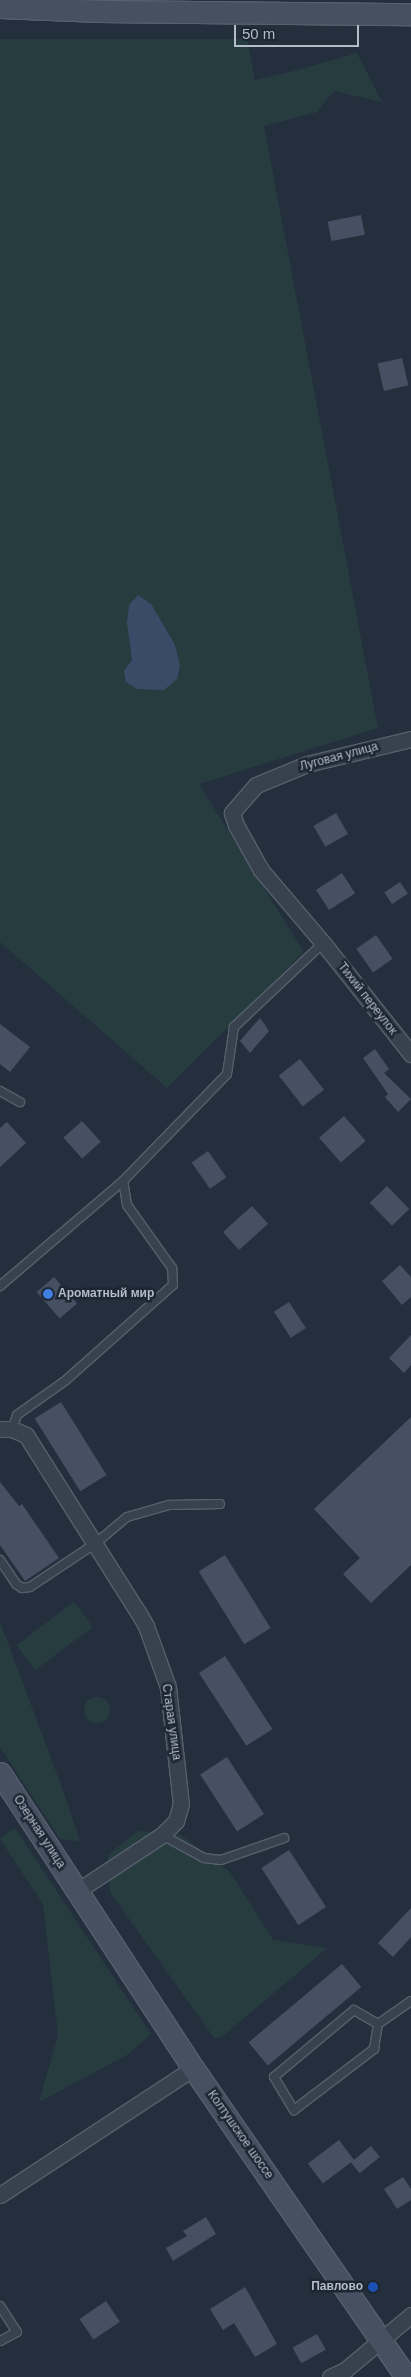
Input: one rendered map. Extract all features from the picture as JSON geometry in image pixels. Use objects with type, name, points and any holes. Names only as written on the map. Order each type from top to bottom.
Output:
[{"type":"main road","points":[[0,7],[101,6],[411,14]]},
{"type":"main road","name":"Озерная улица","points":[[0,1773],[77,1891]]},
{"type":"main road","name":"Колтушское шоссе","points":[[77,1891],[193,2068],[406,2377]]},
{"type":"street","name":"Луговая улица","points":[[323,943],[261,870],[236,825],[232,813],[256,785],[298,767],[411,738]]},
{"type":"street","name":"Тихий переулок","points":[[323,943],[411,1054]]},
{"type":"street","name":"Старая улица","points":[[6,1429],[26,1435],[96,1543],[146,1626],[168,1687],[181,1804],[176,1821],[162,1835],[77,1891]]},
{"type":"street","points":[[0,2195],[193,2068]]},
{"type":"street","points":[[330,2377],[345,2370],[411,2314]]},
{"type":"lane","points":[[0,1286],[123,1181],[227,1074],[234,1027],[323,943]]},
{"type":"lane","points":[[0,1090],[20,1102]]},
{"type":"lane","points":[[6,1429],[17,1415],[66,1380],[173,1285],[172,1268],[126,1205],[123,1181]]},
{"type":"lane","points":[[0,1560],[16,1584],[22,1588],[30,1587],[96,1543],[127,1517],[169,1505],[220,1504]]},
{"type":"lane","points":[[162,1835],[204,1858],[221,1860],[284,1838]]},
{"type":"lane","points":[[378,2024],[354,2010],[274,2077],[294,2110],[374,2050],[378,2024],[411,2001]]},
{"type":"lane","points":[[0,2306],[17,2332],[0,2341]]},
{"type":"green space","points":[[0,39],[247,39],[255,80],[357,53],[382,102],[334,91],[317,112],[264,126],[378,728],[199,784],[304,952],[167,1088],[0,942]]},
{"type":"green space","points":[[74,1602],[93,1627],[35,1670],[16,1645]]},
{"type":"green space","points":[[0,1622],[80,1841],[60,1839],[0,1747]]},
{"type":"green space","points":[[97,1697],[106,1701],[110,1710],[106,1719],[97,1723],[88,1719],[84,1710],[88,1701]]},
{"type":"green space","points":[[15,1828],[151,2034],[127,2055],[39,2102],[58,2035],[43,1904],[0,1839]]},
{"type":"green space","points":[[138,1831],[179,1834],[230,1872],[273,1940],[327,1948],[224,2035],[215,2039],[110,1892],[108,1855]]},
{"type":"water","points":[[138,595],[151,604],[175,645],[180,666],[177,679],[164,690],[137,689],[126,682],[124,671],[132,660],[127,623],[129,605]]},
{"type":"building","points":[[361,215],[365,235],[331,241],[328,221]]},
{"type":"building","points":[[402,358],[408,385],[384,391],[378,364]]},
{"type":"building","points":[[336,813],[348,834],[325,847],[313,826]]},
{"type":"building","points":[[342,873],[355,893],[329,910],[316,890]]},
{"type":"building","points":[[400,882],[408,894],[392,904],[384,893]]},
{"type":"building","points":[[376,935],[393,959],[373,973],[356,949]]},
{"type":"building","points":[[260,1018],[269,1031],[250,1053],[240,1041]]},
{"type":"building","points":[[0,1024],[30,1047],[10,1072],[0,1064]]},
{"type":"building","points":[[375,1049],[389,1069],[384,1073],[411,1099],[398,1112],[385,1097],[388,1094],[363,1058]]},
{"type":"building","points":[[300,1059],[324,1090],[303,1106],[279,1076]]},
{"type":"building","points":[[344,1116],[366,1141],[341,1163],[319,1138]]},
{"type":"building","points":[[82,1121],[101,1142],[82,1159],[63,1138]]},
{"type":"building","points":[[7,1122],[26,1143],[0,1167],[0,1128]]},
{"type":"building","points":[[208,1151],[226,1177],[210,1189],[192,1162]]},
{"type":"building","points":[[387,1186],[409,1209],[392,1226],[370,1203]]},
{"type":"building","points":[[252,1206],[268,1224],[239,1250],[223,1232]]},
{"type":"building","points":[[400,1265],[411,1277],[411,1297],[402,1305],[382,1281]]},
{"type":"building","points":[[54,1277],[77,1303],[60,1319],[37,1292]]},
{"type":"building","points":[[289,1302],[306,1328],[291,1338],[274,1312]]},
{"type":"building","points":[[411,1335],[411,1365],[404,1373],[389,1358]]},
{"type":"building","points":[[61,1402],[107,1475],[80,1491],[35,1418]]},
{"type":"building","points":[[411,1417],[411,1565],[371,1603],[343,1574],[360,1558],[314,1509]]},
{"type":"building","points":[[0,1482],[19,1506],[22,1504],[59,1558],[25,1581],[0,1545]]},
{"type":"building","points":[[225,1555],[271,1628],[244,1644],[199,1571]]},
{"type":"building","points":[[225,1656],[272,1729],[246,1746],[199,1673]]},
{"type":"building","points":[[227,1757],[264,1814],[237,1831],[200,1774]]},
{"type":"building","points":[[289,1850],[326,1907],[298,1925],[261,1868]]},
{"type":"building","points":[[411,1908],[411,1937],[393,1957],[378,1943]]},
{"type":"building","points":[[342,1964],[361,1987],[268,2065],[249,2042]]},
{"type":"building","points":[[339,2140],[354,2160],[323,2183],[308,2163]]},
{"type":"building","points":[[371,2146],[380,2157],[360,2173],[351,2162]]},
{"type":"building","points":[[403,2177],[411,2189],[411,2200],[397,2209],[384,2189]]},
{"type":"building","points":[[206,2217],[216,2234],[173,2261],[166,2248],[187,2236],[183,2231]]},
{"type":"building","points":[[245,2287],[277,2344],[255,2357],[234,2323],[223,2330],[210,2309]]},
{"type":"building","points":[[106,2301],[120,2322],[93,2340],[79,2319]]},
{"type":"building","points":[[317,2334],[326,2350],[301,2363],[293,2348]]},
{"type":"place","name":"Ароматный мир","points":[[48,1294]]},
{"type":"place","name":"Павлово","points":[[373,2287]]}]
